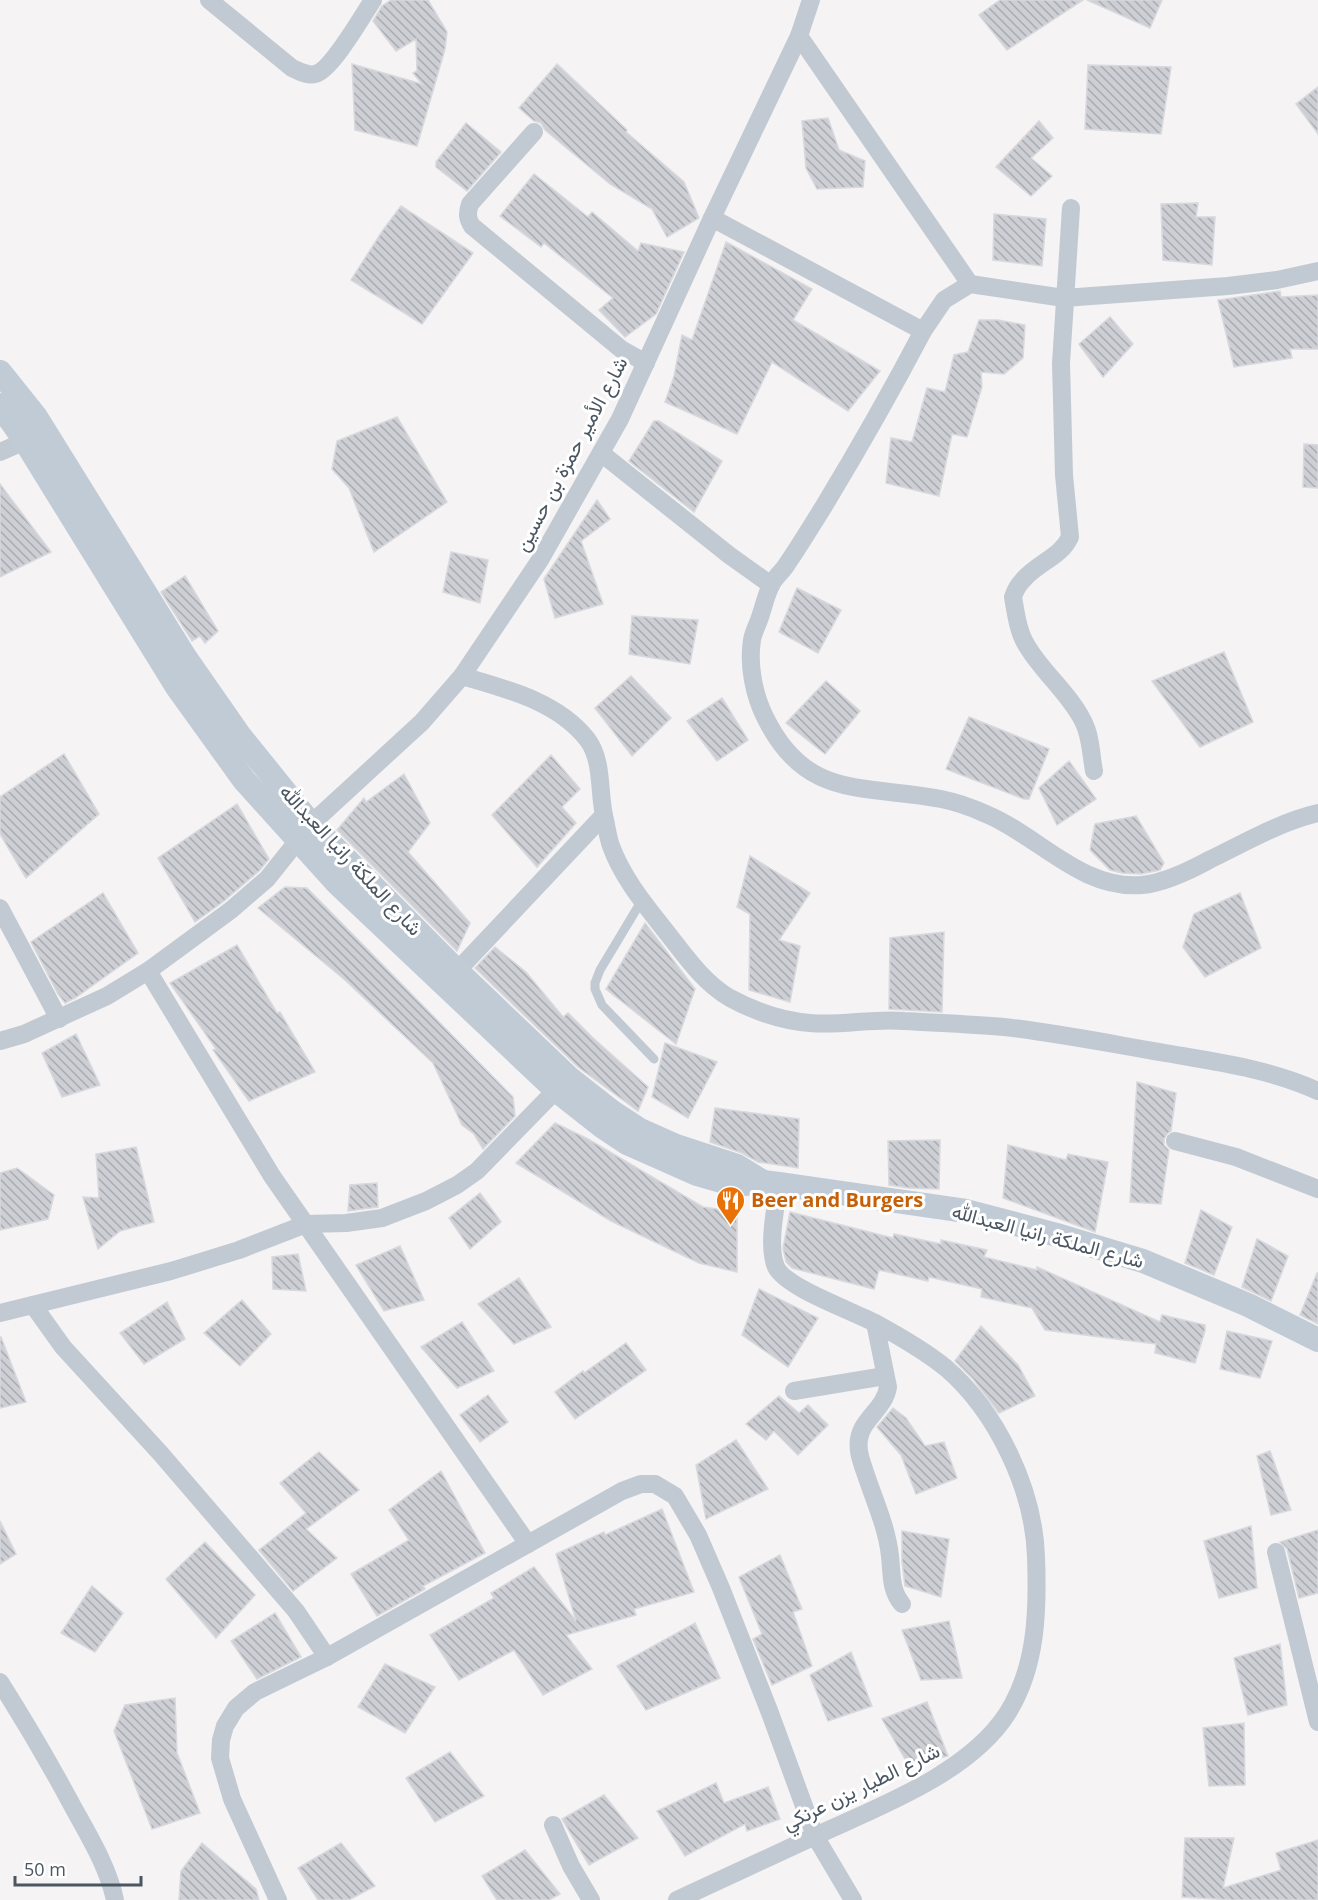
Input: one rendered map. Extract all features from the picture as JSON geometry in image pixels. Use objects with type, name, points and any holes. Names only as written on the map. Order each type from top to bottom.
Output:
[{"type":"main road","name":"شارع الملكة رانيا العبدالله","points":[[0,372],[36,417],[185,657],[338,883],[556,1090],[627,1143],[697,1174],[735,1185],[771,1183],[966,1211],[1057,1235],[1143,1261],[1248,1305],[1318,1340]]},
{"type":"main road","name":"شارع الملكة رانيا العبدالله","points":[[0,405],[25,441],[177,687],[244,780],[305,832],[458,972],[568,1078],[611,1111],[640,1130],[676,1146],[737,1166],[771,1183]]},
{"type":"street","points":[[209,0],[292,68],[314,75],[323,70],[339,51],[373,0]]},
{"type":"street","name":"شارع الأمير حمزة بن حسين","points":[[0,1041],[24,1034],[107,996],[148,971],[231,910],[267,879],[305,832],[422,722],[462,676],[540,560],[620,419],[799,36],[811,0]]},
{"type":"street","points":[[799,36],[970,284]]},
{"type":"street","points":[[534,132],[470,204],[467,212],[468,219],[472,226],[597,330],[621,349],[646,363]]},
{"type":"street","points":[[1071,208],[1061,363],[1062,419],[1070,537],[1059,552],[1023,579],[1013,597],[1017,623],[1026,645],[1068,698],[1083,721],[1089,736],[1094,771]]},
{"type":"street","points":[[712,218],[923,331]]},
{"type":"street","points":[[1318,271],[1277,280],[1228,286],[1064,298],[970,284],[944,300],[923,331],[848,466],[786,566],[771,585],[752,639],[755,688],[762,710],[775,737],[789,755],[806,769],[827,780],[855,788],[943,799],[986,814],[1094,878],[1118,885],[1144,885],[1183,874],[1273,828],[1318,813]]},
{"type":"street","points":[[0,452],[25,441]]},
{"type":"street","points":[[601,453],[729,555],[771,585]]},
{"type":"street","points":[[462,676],[533,699],[575,726],[589,741],[597,760],[604,815],[611,845],[621,867],[642,900],[693,966],[711,984],[729,997],[755,1010],[811,1023],[888,1020],[1004,1028],[1223,1063],[1302,1083],[1318,1091]]},
{"type":"street","points":[[458,972],[604,815]]},
{"type":"street","points":[[0,908],[59,1019]]},
{"type":"street","points":[[148,971],[272,1176],[528,1544]]},
{"type":"street","points":[[0,1313],[171,1271],[239,1250],[306,1224],[346,1223],[382,1218],[426,1201],[457,1185],[477,1171],[556,1090]]},
{"type":"street","points":[[1175,1141],[1236,1157],[1318,1189]]},
{"type":"street","name":"شارع الطيار يزن عرنكي","points":[[677,1900],[886,1803],[947,1772],[998,1728],[1024,1678],[1034,1636],[1037,1592],[1036,1542],[1019,1477],[996,1426],[975,1397],[946,1369],[924,1353],[875,1323],[803,1289],[784,1277],[777,1269],[773,1248],[771,1183]]},
{"type":"street","points":[[33,1305],[63,1347],[161,1454],[296,1611],[327,1658]]},
{"type":"street","points":[[875,1323],[888,1392],[865,1424],[859,1437],[858,1452],[884,1527],[890,1554],[892,1583],[896,1598],[902,1604]]},
{"type":"street","points":[[794,1391],[885,1376]]},
{"type":"street","points":[[278,1900],[232,1799],[220,1758],[225,1726],[236,1707],[255,1692],[327,1658],[622,1491],[640,1484],[655,1484],[675,1496],[698,1535],[770,1713],[815,1836],[853,1900]]},
{"type":"street","points":[[1276,1552],[1318,1722]]},
{"type":"street","points":[[0,1682],[38,1743],[93,1843],[112,1886],[115,1900]]},
{"type":"street","points":[[553,1825],[571,1866],[591,1900]]},
{"type":"lane","points":[[642,900],[600,970],[595,989],[602,1005],[654,1059]]},
{"type":"building","points":[[391,0],[428,0],[447,32],[445,49],[417,146],[355,130],[352,64],[422,84],[413,73],[417,71],[416,39],[396,51],[373,21],[382,6]]},
{"type":"building","points":[[1000,0],[1083,0],[1007,50],[979,15]]},
{"type":"building","points":[[1087,0],[1162,0],[1150,28]]},
{"type":"building","points":[[557,64],[627,130],[626,132],[684,182],[699,218],[667,237],[652,209],[610,184],[545,130],[541,123],[534,121],[519,108]]},
{"type":"building","points":[[1088,65],[1171,67],[1161,134],[1085,129]]},
{"type":"building","points":[[1318,87],[1318,134],[1296,104]]},
{"type":"building","points":[[828,118],[839,150],[865,161],[863,187],[817,189],[806,168],[802,121]]},
{"type":"building","points":[[1039,121],[1053,138],[1031,158],[1052,176],[1031,196],[996,167]]},
{"type":"building","points":[[466,123],[501,152],[467,191],[436,167],[436,162]]},
{"type":"building","points":[[534,174],[588,217],[592,212],[638,251],[641,243],[684,252],[656,314],[625,337],[599,310],[613,298],[544,243],[541,247],[500,216]]},
{"type":"building","points":[[1198,203],[1196,217],[1215,217],[1212,265],[1163,260],[1161,204]]},
{"type":"building","points":[[401,206],[473,253],[422,324],[351,280]]},
{"type":"building","points":[[994,214],[1046,219],[1042,266],[993,260]]},
{"type":"building","points":[[726,242],[812,289],[793,320],[880,371],[848,411],[772,362],[737,434],[665,402],[674,376],[682,335],[692,340]]},
{"type":"building","points":[[1280,291],[1281,297],[1318,295],[1318,349],[1290,349],[1292,358],[1234,367],[1218,300]]},
{"type":"building","points":[[1110,317],[1133,344],[1103,377],[1079,344]]},
{"type":"building","points":[[979,320],[998,320],[1025,325],[1023,358],[1004,374],[981,372],[982,387],[967,437],[952,434],[939,496],[886,483],[891,438],[912,442],[927,388],[945,392],[954,355],[968,352]]},
{"type":"building","points":[[397,417],[447,502],[374,552],[349,488],[332,469],[337,441]]},
{"type":"building","points":[[654,421],[659,421],[722,461],[694,512],[629,461]]},
{"type":"building","points":[[1304,444],[1318,445],[1318,488],[1303,487]]},
{"type":"building","points":[[0,484],[51,552],[0,577]]},
{"type":"building","points":[[597,500],[610,519],[581,541],[603,604],[555,618],[544,579]]},
{"type":"building","points":[[451,552],[488,560],[480,603],[443,592]]},
{"type":"building","points":[[185,576],[218,631],[205,643],[200,636],[192,641],[161,592]]},
{"type":"building","points":[[797,588],[841,610],[818,653],[779,632]]},
{"type":"building","points":[[632,616],[698,620],[690,664],[629,654]]},
{"type":"building","points":[[1224,652],[1253,722],[1200,747],[1152,681]]},
{"type":"building","points":[[631,676],[671,718],[632,756],[595,708]]},
{"type":"building","points":[[826,681],[860,711],[825,754],[786,723]]},
{"type":"building","points":[[722,698],[748,740],[717,761],[687,721]]},
{"type":"building","points":[[969,717],[1049,749],[1029,799],[946,769]]},
{"type":"building","points":[[64,754],[99,814],[26,878],[0,834],[0,797]]},
{"type":"building","points":[[551,755],[580,789],[562,807],[576,823],[537,867],[492,815]]},
{"type":"building","points":[[1069,761],[1096,799],[1057,825],[1039,788]]},
{"type":"building","points":[[404,774],[430,823],[408,852],[470,923],[457,951],[337,830],[364,798],[366,802]]},
{"type":"building","points":[[237,804],[269,859],[259,871],[224,901],[195,922],[158,858]]},
{"type":"building","points":[[1136,816],[1164,863],[1160,870],[1141,874],[1110,870],[1090,850],[1095,824]]},
{"type":"building","points":[[750,856],[810,893],[779,940],[800,946],[790,1002],[749,990],[750,914],[737,907]]},
{"type":"building","points":[[285,887],[307,888],[513,1097],[515,1116],[483,1149],[474,1134],[462,1125],[433,1063],[345,980],[258,908]]},
{"type":"building","points":[[103,893],[138,953],[65,1003],[31,942]]},
{"type":"building","points":[[1240,893],[1261,948],[1205,977],[1183,947],[1194,914]]},
{"type":"building","points":[[645,923],[695,989],[676,1044],[606,989]]},
{"type":"building","points":[[944,932],[942,1012],[889,1009],[890,938]]},
{"type":"building","points":[[237,945],[315,1072],[249,1101],[170,983]]},
{"type":"building","points":[[495,947],[526,972],[563,1017],[568,1013],[648,1087],[638,1111],[578,1067],[475,968]]},
{"type":"building","points":[[76,1034],[100,1085],[62,1097],[42,1053]]},
{"type":"building","points":[[665,1043],[717,1062],[688,1118],[652,1097]]},
{"type":"building","points":[[1137,1082],[1176,1093],[1171,1131],[1164,1139],[1164,1145],[1169,1150],[1161,1204],[1130,1202]]},
{"type":"building","points":[[715,1108],[799,1119],[798,1168],[758,1162],[742,1153],[710,1142]]},
{"type":"building","points":[[555,1123],[588,1139],[703,1207],[737,1212],[737,1272],[699,1263],[611,1221],[516,1163]]},
{"type":"building","points":[[940,1140],[939,1189],[889,1185],[888,1141]]},
{"type":"building","points":[[1008,1145],[1066,1160],[1068,1154],[1108,1162],[1095,1232],[1003,1198]]},
{"type":"building","points":[[136,1147],[154,1222],[120,1231],[98,1249],[83,1197],[99,1198],[96,1154]]},
{"type":"building","points":[[17,1168],[54,1195],[48,1219],[0,1230],[0,1173]]},
{"type":"building","points":[[377,1183],[378,1207],[348,1211],[350,1185]]},
{"type":"building","points":[[480,1193],[501,1222],[470,1249],[449,1218]]},
{"type":"building","points":[[1201,1210],[1232,1227],[1214,1275],[1185,1263]]},
{"type":"building","points":[[790,1212],[893,1238],[894,1234],[941,1244],[941,1240],[987,1250],[984,1257],[1037,1270],[1037,1267],[1160,1322],[1162,1315],[1205,1325],[1195,1363],[1155,1353],[1156,1344],[1045,1330],[1032,1308],[981,1297],[982,1289],[929,1277],[928,1281],[879,1270],[874,1289],[792,1268],[786,1262],[783,1248]]},
{"type":"building","points":[[1257,1239],[1288,1256],[1271,1301],[1242,1287]]},
{"type":"building","points":[[400,1246],[424,1300],[384,1311],[356,1265]]},
{"type":"building","points":[[298,1254],[306,1291],[273,1289],[272,1257]]},
{"type":"building","points":[[1318,1273],[1318,1324],[1300,1315]]},
{"type":"building","points":[[519,1278],[551,1327],[514,1344],[478,1304]]},
{"type":"building","points":[[759,1289],[818,1318],[788,1367],[742,1335]]},
{"type":"building","points":[[242,1300],[271,1334],[240,1366],[204,1333]]},
{"type":"building","points":[[167,1302],[185,1339],[144,1364],[120,1333]]},
{"type":"building","points":[[462,1322],[494,1371],[457,1388],[421,1347]]},
{"type":"building","points":[[981,1326],[1018,1365],[1035,1396],[999,1413],[973,1379],[955,1361]]},
{"type":"building","points":[[1227,1331],[1272,1341],[1260,1378],[1220,1369]]},
{"type":"building","points":[[0,1337],[26,1402],[0,1408]]},
{"type":"building","points":[[626,1343],[646,1370],[575,1419],[555,1392]]},
{"type":"building","points":[[488,1395],[508,1422],[480,1442],[460,1415]]},
{"type":"building","points":[[779,1396],[799,1413],[808,1405],[828,1425],[798,1455],[774,1431],[766,1440],[746,1424]]},
{"type":"building","points":[[893,1408],[906,1418],[925,1446],[944,1442],[957,1478],[916,1494],[901,1455],[877,1427]]},
{"type":"building","points":[[736,1440],[768,1489],[706,1519],[696,1465]]},
{"type":"building","points":[[1270,1451],[1291,1510],[1271,1515],[1257,1456]]},
{"type":"building","points":[[319,1452],[359,1490],[306,1529],[337,1558],[293,1591],[259,1550],[306,1513],[280,1483]]},
{"type":"building","points":[[441,1471],[485,1553],[423,1586],[425,1589],[377,1616],[351,1574],[409,1540],[389,1510]]},
{"type":"building","points":[[662,1509],[694,1592],[634,1609],[636,1615],[566,1635],[592,1669],[543,1695],[514,1650],[459,1680],[430,1635],[494,1598],[491,1593],[534,1567],[576,1621],[556,1554]]},
{"type":"building","points":[[0,1521],[16,1554],[0,1564]]},
{"type":"building","points":[[1251,1526],[1257,1588],[1219,1598],[1204,1541]]},
{"type":"building","points":[[1318,1530],[1318,1593],[1299,1598],[1287,1549],[1280,1542]]},
{"type":"building","points":[[902,1531],[949,1539],[941,1597],[905,1586]]},
{"type":"building","points":[[205,1542],[255,1595],[216,1638],[166,1579]]},
{"type":"building","points":[[780,1555],[802,1609],[793,1612],[812,1666],[772,1685],[753,1639],[762,1634],[739,1577]]},
{"type":"building","points":[[92,1586],[123,1613],[95,1652],[61,1633]]},
{"type":"building","points":[[275,1613],[301,1657],[257,1679],[231,1641]]},
{"type":"building","points":[[949,1621],[962,1678],[921,1680],[902,1630]]},
{"type":"building","points":[[695,1623],[720,1678],[646,1710],[617,1666]]},
{"type":"building","points":[[1280,1644],[1287,1705],[1248,1715],[1234,1658]]},
{"type":"building","points":[[851,1652],[872,1706],[828,1721],[810,1675]]},
{"type":"building","points":[[385,1664],[435,1687],[405,1733],[358,1707]]},
{"type":"building","points":[[175,1698],[177,1753],[200,1813],[152,1829],[114,1731],[125,1705]]},
{"type":"building","points":[[927,1702],[948,1756],[909,1766],[882,1719]]},
{"type":"building","points":[[1244,1723],[1245,1785],[1209,1786],[1203,1728]]},
{"type":"building","points":[[450,1752],[484,1796],[435,1822],[406,1778]]},
{"type":"building","points":[[716,1783],[724,1803],[768,1787],[780,1819],[747,1831],[745,1824],[685,1856],[657,1811]]},
{"type":"building","points":[[604,1795],[638,1838],[589,1865],[562,1819]]},
{"type":"building","points":[[1185,1838],[1234,1838],[1223,1888],[1281,1870],[1276,1853],[1318,1840],[1318,1900],[1232,1900],[1182,1897]]},
{"type":"building","points":[[202,1843],[256,1889],[259,1900],[179,1900],[181,1871]]},
{"type":"building","points":[[341,1843],[375,1886],[349,1900],[318,1900],[298,1868]]},
{"type":"building","points":[[525,1850],[560,1894],[549,1900],[497,1900],[482,1876]]},
{"type":"place","name":"Beer and Burgers","points":[[730,1226]]}]
